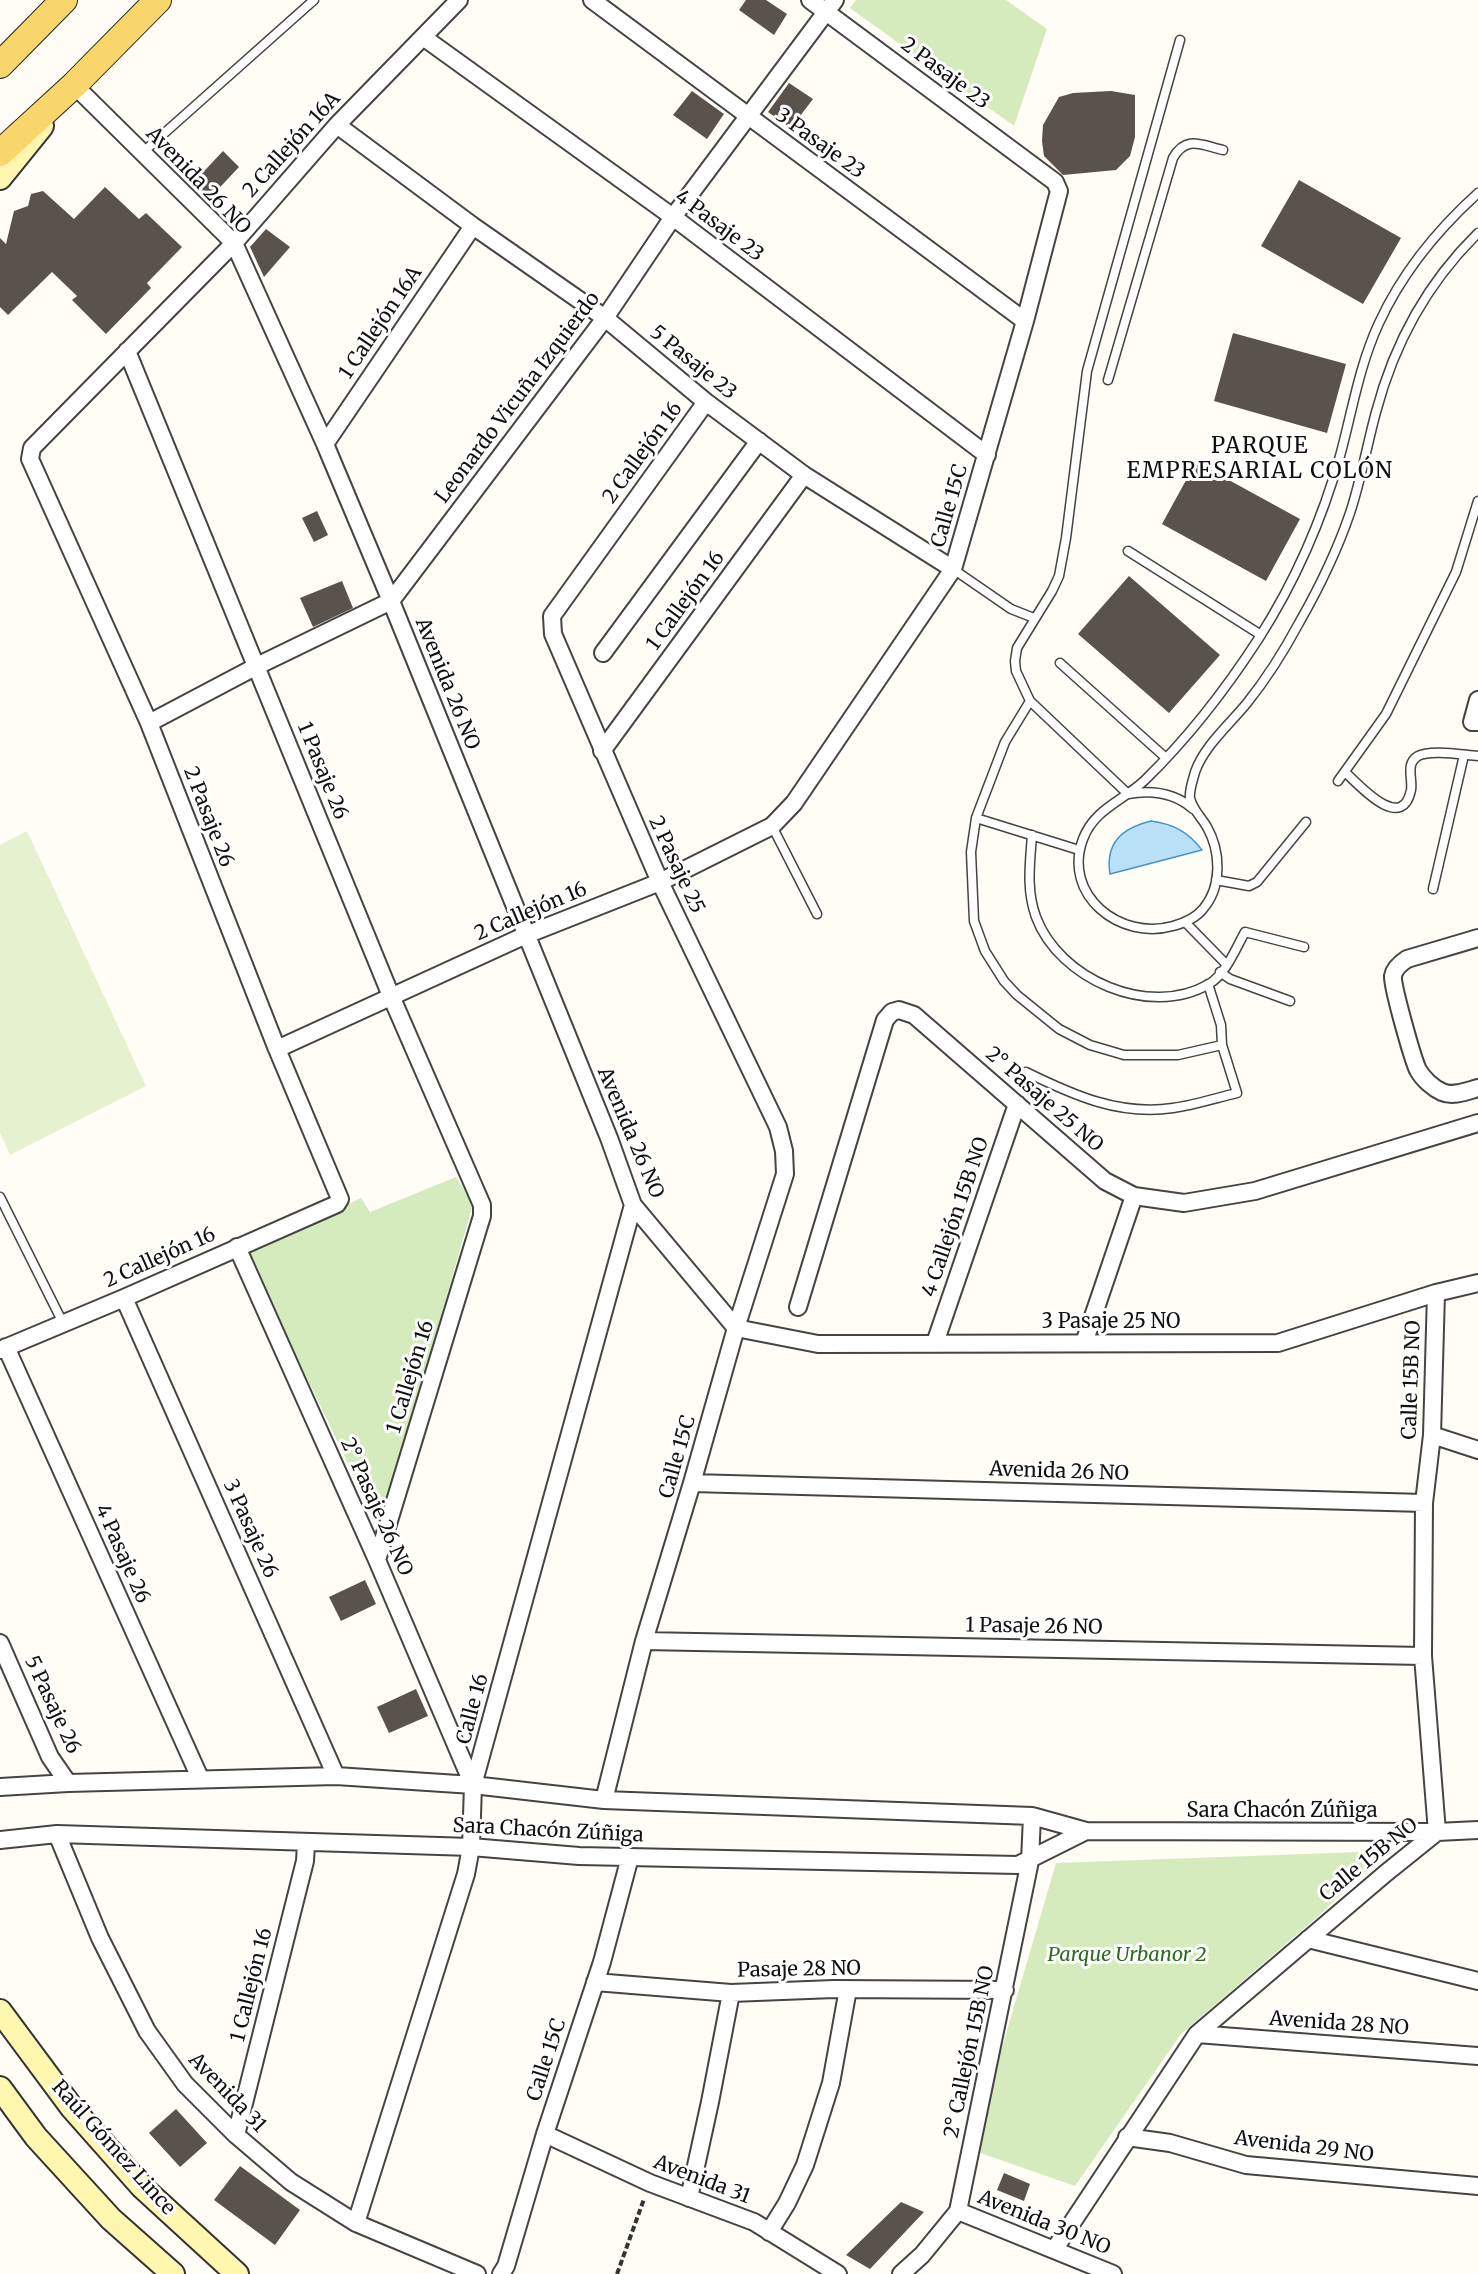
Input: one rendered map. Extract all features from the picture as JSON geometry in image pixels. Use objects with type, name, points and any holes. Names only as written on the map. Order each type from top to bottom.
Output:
[{"type":"main road","points":[[0,65],[64,0]]},
{"type":"main road","points":[[0,153],[74,85],[158,0]]},
{"type":"main road","points":[[0,178],[74,85]]},
{"type":"main road","name":"Raúl Gómez Lince","points":[[0,2011],[72,2108],[142,2187],[237,2274]]},
{"type":"main road","points":[[0,2088],[36,2137],[111,2219],[173,2274]]},
{"type":"street","name":"2 Callejón 16A","points":[[32,448],[234,243],[337,125],[459,0]]},
{"type":"street","name":"3 Pasaje 23","points":[[592,0],[1024,321]]},
{"type":"street","name":"2 Pasaje 23","points":[[810,0],[830,6],[1056,182]]},
{"type":"street","name":"Leonardo Vicuña Izquierdo","points":[[149,723],[256,666],[391,601],[605,318],[673,217],[830,6]]},
{"type":"street","name":"4 Pasaje 23","points":[[423,37],[673,217],[987,455]]},
{"type":"street","name":"Avenida 26 NO","points":[[74,85],[234,243],[325,444],[391,601],[609,1138],[633,1205],[736,1328]]},
{"type":"street","name":"5 Pasaje 23","points":[[337,125],[473,226],[605,318],[706,402],[804,475],[953,569]]},
{"type":"street","name":"Calle 15C","points":[[794,803],[953,569],[987,455],[1058,196],[1056,182]]},
{"type":"street","name":"1 Callejón 16A","points":[[325,444],[473,226]]},
{"type":"street","name":"1 Pasaje 26","points":[[127,351],[391,996],[482,1204]]},
{"type":"street","name":"2 Callejón 16","points":[[552,616],[706,402]]},
{"type":"street","points":[[603,653],[759,441]]},
{"type":"street","name":"2 Pasaje 26","points":[[32,448],[30,459],[149,723],[277,1049],[340,1197],[337,1204]]},
{"type":"street","name":"1 Callejón 16","points":[[602,751],[804,475]]},
{"type":"street","name":"2 Pasaje 25","points":[[552,616],[553,634],[602,751],[660,882],[778,1127]]},
{"type":"street","points":[[1475,722],[1478,700]]},
{"type":"street","name":"2 Callejón 16","points":[[277,1049],[526,935],[660,882],[772,826],[794,803]]},
{"type":"street","points":[[1478,938],[1407,959],[1398,966],[1393,976],[1396,995],[1419,1071],[1430,1084],[1443,1093],[1457,1094],[1478,1088]]},
{"type":"street","name":"2° Pasaje 25 NO","points":[[798,1307],[885,1020],[892,1012],[898,1010],[914,1015],[1105,1182],[1134,1196],[1184,1203],[1255,1191],[1478,1124]]},
{"type":"street","name":"4 Callejón 15B NO","points":[[934,1343],[1017,1104]]},
{"type":"street","name":"Calle 15C","points":[[604,1800],[644,1641],[693,1484],[736,1328],[785,1174],[784,1151],[778,1127]]},
{"type":"street","points":[[1084,1343],[1134,1196]]},
{"type":"street","name":"2 Callejón 16","points":[[3,1348],[124,1298],[237,1246],[337,1204]]},
{"type":"street","name":"1 Callejón 16","points":[[377,1560],[478,1227],[482,1204]]},
{"type":"street","name":"Calle 16","points":[[356,2223],[466,1874],[471,1847],[473,1785],[633,1205]]},
{"type":"street","name":"2° Pasaje 26 NO","points":[[237,1246],[377,1560],[473,1785]]},
{"type":"street","name":"3 Pasaje 25 NO","points":[[736,1328],[818,1344],[1278,1342],[1436,1293],[1477,1284]]},
{"type":"street","name":"Calle 15B NO","points":[[1054,2250],[1197,2034],[1437,1832],[1422,1656],[1424,1503],[1432,1436],[1436,1293]]},
{"type":"street","name":"3 Pasaje 26","points":[[124,1298],[336,1776]]},
{"type":"street","name":"4 Pasaje 26","points":[[3,1348],[200,1778]]},
{"type":"street","points":[[1432,1436],[1478,1450]]},
{"type":"street","name":"Avenida 26 NO","points":[[693,1484],[1424,1503]]},
{"type":"street","name":"1 Pasaje 26 NO","points":[[644,1641],[1422,1656]]},
{"type":"street","name":"5 Pasaje 26","points":[[0,1643],[50,1758],[68,1783]]},
{"type":"street","name":"Sara Chacón Zúñiga","points":[[0,1787],[200,1778],[336,1776],[473,1785],[604,1800],[1032,1816],[1086,1831],[1437,1832],[1478,1830]]},
{"type":"street","name":"2° Callejón 15B NO","points":[[902,2274],[922,2255],[958,2211],[1030,1861],[1032,1816]]},
{"type":"street","name":"Sara Chacón Zúñiga","points":[[0,1840],[10,1837],[57,1834],[306,1844],[471,1847],[579,1856],[1018,1865],[1086,1831]]},
{"type":"street","name":"Avenida 31","points":[[57,1834],[100,1938],[147,2031],[185,2085],[236,2135],[291,2182],[356,2223],[477,2274]]},
{"type":"street","name":"1 Callejón 16","points":[[236,2135],[304,1861],[306,1844]]},
{"type":"street","name":"Calle 15C","points":[[501,2274],[506,2266],[545,2134],[595,1982],[630,1857]]},
{"type":"street","points":[[1308,1939],[1478,1981]]},
{"type":"street","name":"Pasaje 28 NO","points":[[595,1982],[731,1992],[848,1989],[1005,1990]]},
{"type":"street","points":[[769,2232],[787,2203],[805,2165],[831,2083],[848,1989]]},
{"type":"street","points":[[689,2198],[731,1992]]},
{"type":"street","name":"Avenida 28 NO","points":[[1197,2034],[1478,2056]]},
{"type":"street","name":"Avenida 31","points":[[545,2134],[650,2183],[754,2222],[838,2274]]},
{"type":"street","name":"Avenida 29 NO","points":[[1127,2137],[1170,2144],[1246,2165],[1478,2186]]},
{"type":"street","name":"Avenida 30 NO","points":[[958,2211],[1113,2274]]},
{"type":"lane","points":[[142,153],[314,0]]},
{"type":"lane","points":[[1128,794],[1030,701],[1016,671],[1015,662],[1017,648],[1059,576],[1087,371],[1180,40]]},
{"type":"lane","points":[[1108,380],[1173,158],[1179,147],[1190,142],[1223,150]]},
{"type":"lane","points":[[1478,193],[1426,247],[1408,272],[1377,326],[1366,353],[1340,455],[1317,525],[1261,635],[1220,695],[1166,758],[1143,782],[1108,805],[1085,833],[1079,850],[1079,869],[1083,887],[1094,903],[1111,918],[1130,927],[1150,930],[1168,928],[1185,922],[1201,911],[1212,895],[1218,860],[1214,842],[1190,801],[1190,790],[1197,767],[1250,700],[1282,652],[1326,574],[1350,514],[1376,412],[1400,342],[1435,284],[1478,233]]},
{"type":"lane","points":[[1338,781],[1386,714],[1456,573],[1478,501]]},
{"type":"lane","points":[[1128,551],[1261,635]]},
{"type":"lane","name":"5 Pasaje 23","points":[[953,569],[1011,609],[1034,618]]},
{"type":"lane","points":[[1060,663],[1166,758]]},
{"type":"lane","points":[[1030,701],[1005,742],[976,818],[971,852],[974,921],[992,965],[1017,995],[1059,1029],[1090,1045],[1124,1055],[1178,1055],[1222,1044]]},
{"type":"lane","points":[[1345,772],[1375,801],[1388,807],[1399,807],[1406,801],[1411,790],[1410,768],[1413,760],[1420,755],[1432,753],[1478,756]]},
{"type":"lane","points":[[1432,889],[1464,755]]},
{"type":"lane","points":[[1128,794],[1147,791],[1170,796],[1185,802],[1197,814]]},
{"type":"lane","points":[[976,818],[1079,850]]},
{"type":"lane","points":[[1216,880],[1249,886],[1257,882],[1306,822]]},
{"type":"lane","points":[[772,826],[817,914]]},
{"type":"lane","points":[[1032,835],[1029,873],[1032,902],[1041,929],[1048,941],[1069,963],[1097,981],[1137,996],[1178,994],[1208,984],[1227,965],[1245,932],[1304,946]]},
{"type":"lane","points":[[1185,922],[1227,965]]},
{"type":"lane","points":[[1220,972],[1230,979],[1290,1001]]},
{"type":"lane","points":[[1026,1072],[1074,1096],[1096,1102],[1146,1109],[1172,1108],[1237,1094],[1222,1044],[1221,1025],[1208,984]]},
{"type":"lane","points":[[0,1197],[63,1323]]},
{"type":"path","points":[[616,2274],[650,2183]]},
{"type":"green space","points":[[856,0],[1006,0],[1047,29],[1014,126],[850,8]]},
{"type":"green space","points":[[27,831],[146,1086],[10,1155],[0,1133],[0,845]]},
{"type":"green space","points":[[456,1177],[473,1204],[380,1530],[247,1253],[361,1198],[370,1212]]},
{"type":"green space","name":"Parque Urbanor 2","points":[[1387,1851],[1316,1918],[1181,2034],[1075,2186],[972,2150],[1056,1863]]},
{"type":"water","points":[[1151,821],[1167,824],[1180,830],[1202,850],[1110,874],[1110,854],[1118,838],[1132,828]]},
{"type":"building","points":[[746,0],[766,0],[787,14],[774,35],[739,10]]},
{"type":"building","points":[[789,83],[813,99],[791,128],[768,112]]},
{"type":"building","points":[[692,91],[724,114],[707,139],[673,115]]},
{"type":"building","points":[[1111,91],[1135,95],[1135,137],[1130,156],[1116,170],[1063,175],[1044,156],[1042,141],[1043,125],[1059,97],[1073,93]]},
{"type":"building","points":[[223,151],[239,167],[209,199],[192,184]]},
{"type":"building","points":[[1299,180],[1401,238],[1363,304],[1261,246]]},
{"type":"building","points":[[105,187],[139,219],[146,213],[182,247],[147,283],[151,288],[106,334],[72,300],[77,296],[52,272],[8,315],[0,307],[0,238],[6,244],[14,211],[28,206],[31,194],[43,191],[74,219]]},
{"type":"building","points":[[266,229],[290,247],[264,277],[250,247]]},
{"type":"building","points":[[1233,333],[1346,364],[1327,433],[1214,401]]},
{"type":"building","points":[[1196,462],[1300,519],[1266,581],[1162,524]]},
{"type":"building","points":[[317,511],[328,535],[314,542],[302,518]]},
{"type":"building","points":[[1129,576],[1220,655],[1169,713],[1078,634]]},
{"type":"building","points":[[342,581],[353,608],[313,627],[300,598]]},
{"type":"building","points":[[365,1580],[376,1604],[341,1621],[329,1597]]},
{"type":"building","points":[[416,1689],[428,1716],[389,1733],[377,1707]]},
{"type":"building","points":[[176,2109],[207,2143],[180,2167],[149,2133]]},
{"type":"building","points":[[240,2166],[300,2210],[275,2245],[214,2200]]},
{"type":"building","points":[[1004,2173],[1030,2184],[1024,2201],[997,2190]]},
{"type":"building","points":[[901,2202],[924,2212],[870,2269],[846,2255]]},
{"type":"district","name":"PARQUE EMPRESARIAL COLÓN","points":[[1260,460]]}]
